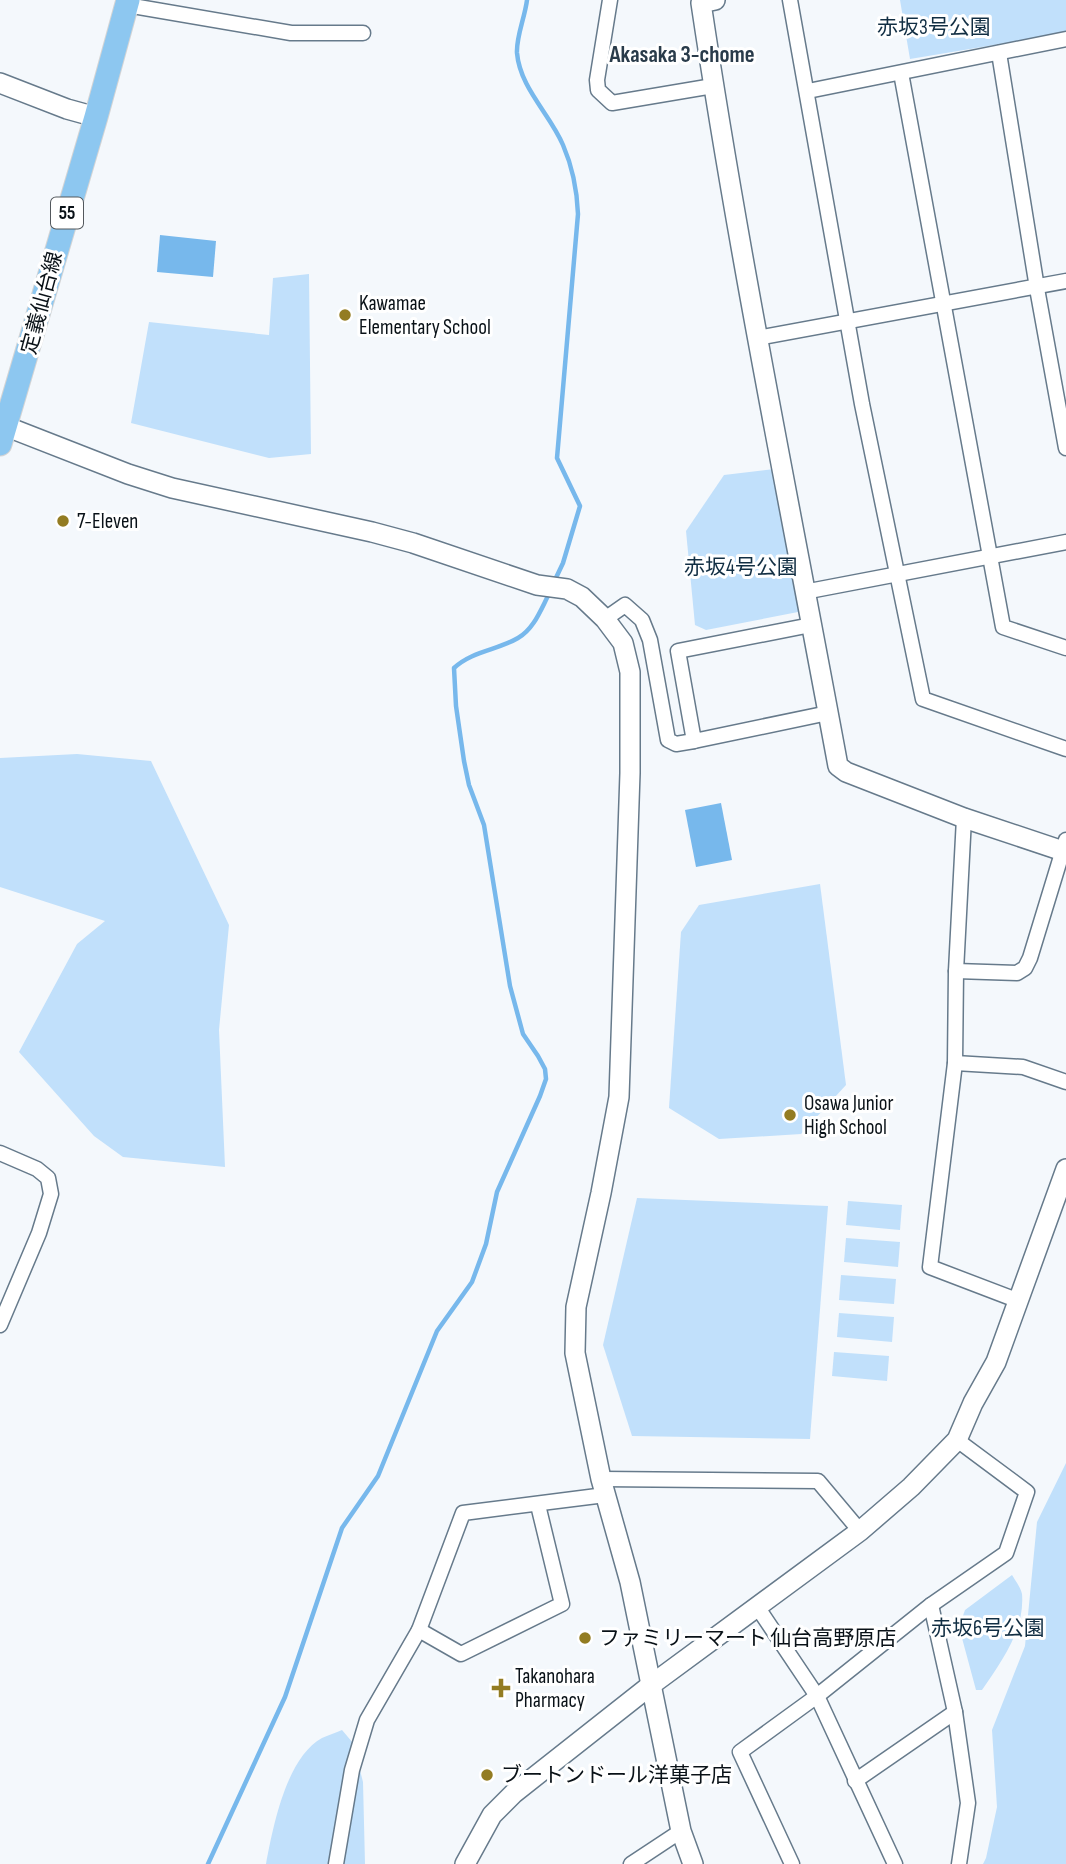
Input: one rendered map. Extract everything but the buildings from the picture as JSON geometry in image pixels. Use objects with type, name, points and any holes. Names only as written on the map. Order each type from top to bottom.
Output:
[{"type":"main road","name":"定義仙台線","points":[[2,432],[96,117],[127,2]]},
{"type":"street","points":[[610,0],[597,80],[598,90],[612,103],[713,86]]},
{"type":"street","points":[[790,0],[846,323],[923,699],[1066,749]]},
{"type":"street","points":[[705,1],[713,86],[757,338],[838,765],[846,772],[964,818],[1065,847],[1025,968],[1017,973],[956,971]]},
{"type":"street","points":[[127,2],[291,33],[363,33]]},
{"type":"street","points":[[808,92],[1066,40]]},
{"type":"street","points":[[999,53],[1066,448]]},
{"type":"street","points":[[901,73],[1003,627],[1066,648]]},
{"type":"street","points":[[0,83],[67,109],[96,117]]},
{"type":"street","points":[[757,338],[1066,281]]},
{"type":"street","points":[[2,432],[172,488],[393,538],[537,585],[567,589],[582,597],[605,619],[623,643],[630,672],[630,773],[619,1097],[576,1307],[575,1353],[603,1487],[630,1582],[681,1831],[693,1864]]},
{"type":"street","points":[[804,592],[1066,542]]},
{"type":"street","points":[[605,619],[625,605],[642,620],[650,640],[668,740],[677,744],[828,713]]},
{"type":"street","points":[[694,741],[678,651],[811,625]]},
{"type":"street","points":[[964,818],[956,971],[955,1063],[930,1267],[1019,1301]]},
{"type":"street","points":[[955,1063],[1023,1067],[1066,1082]]},
{"type":"street","points":[[0,1153],[37,1169],[48,1178],[51,1194],[39,1233],[0,1325]]},
{"type":"street","points":[[465,1864],[492,1815],[514,1793],[651,1685],[860,1531],[911,1487],[957,1440],[973,1403],[996,1362],[1066,1169]]},
{"type":"street","points":[[792,1864],[740,1752],[817,1696],[932,1605],[1006,1553],[1027,1492],[957,1440]]},
{"type":"street","points":[[335,1864],[352,1770],[367,1720],[419,1630],[463,1513],[538,1505],[603,1487],[818,1481],[860,1531]]},
{"type":"street","points":[[419,1630],[461,1654],[562,1604],[538,1505]]},
{"type":"street","points":[[932,1605],[955,1712],[968,1803],[959,1864]]},
{"type":"street","points":[[758,1608],[817,1696],[895,1864]]},
{"type":"street","points":[[855,1780],[955,1712]]},
{"type":"street","points":[[631,1864],[681,1831]]},
{"type":"green space","name":"赤坂3号公園","points":[[900,0],[1066,0],[1066,33],[910,59]]},
{"type":"green space","points":[[309,274],[311,454],[269,458],[131,423],[149,322],[269,335],[273,278]]},
{"type":"green space","name":"赤坂4号公園","points":[[774,469],[801,603],[798,612],[706,630],[695,625],[686,531],[724,475]]},
{"type":"green space","points":[[77,754],[151,761],[229,925],[219,1030],[225,1167],[123,1157],[94,1136],[19,1052],[77,944],[105,921],[0,887],[0,758]]},
{"type":"green space","points":[[820,884],[846,1085],[801,1134],[719,1139],[669,1108],[681,932],[699,905]]},
{"type":"green space","points":[[637,1198],[828,1206],[810,1439],[632,1436],[603,1345]]},
{"type":"green space","points":[[848,1201],[902,1205],[900,1230],[846,1225]]},
{"type":"green space","points":[[846,1238],[900,1242],[898,1267],[844,1262]]},
{"type":"green space","points":[[841,1275],[896,1279],[894,1304],[839,1300]]},
{"type":"green space","points":[[839,1313],[894,1317],[892,1342],[837,1337]]},
{"type":"green space","points":[[834,1352],[889,1356],[887,1381],[832,1376]]},
{"type":"green space","points":[[1066,1463],[1066,1864],[983,1864],[997,1807],[992,1730],[1025,1646],[1037,1522]]},
{"type":"green space","name":"赤坂6号公園","points":[[1012,1575],[1022,1594],[1016,1633],[982,1690],[976,1690],[959,1627],[965,1610]]},
{"type":"green space","points":[[342,1730],[353,1743],[363,1782],[365,1864],[266,1864],[277,1813],[299,1761],[322,1738]]},
{"type":"water","points":[[160,235],[216,241],[213,277],[157,272]]},
{"type":"water","points":[[721,803],[732,860],[696,867],[685,810]]},
{"type":"waterway","points":[[527,0],[517,47],[519,66],[566,154],[574,179],[578,214],[557,458],[580,506],[563,563],[554,582]]},
{"type":"waterway","points":[[208,1864],[285,1697],[342,1528],[378,1476],[437,1331],[472,1282],[486,1244],[497,1192],[546,1079],[545,1069],[523,1034],[510,986],[484,825],[469,785],[464,761],[454,668],[469,658],[524,634],[537,618],[549,594]]},
{"type":"place","name":"Kawamae Elementary School","points":[[345,315]]},
{"type":"place","name":"7-Eleven","points":[[63,521]]},
{"type":"place","name":"Osawa Junior High School","points":[[790,1115]]},
{"type":"place","name":"ファミリーマート 仙台高野原店","points":[[585,1638]]},
{"type":"place","name":"Takanohara Pharmacy","points":[[501,1688]]},
{"type":"place","name":"ブートンドール洋菓子店","points":[[487,1775]]},
{"type":"district","name":"Akasaka 3-chome","points":[[682,55]]}]
